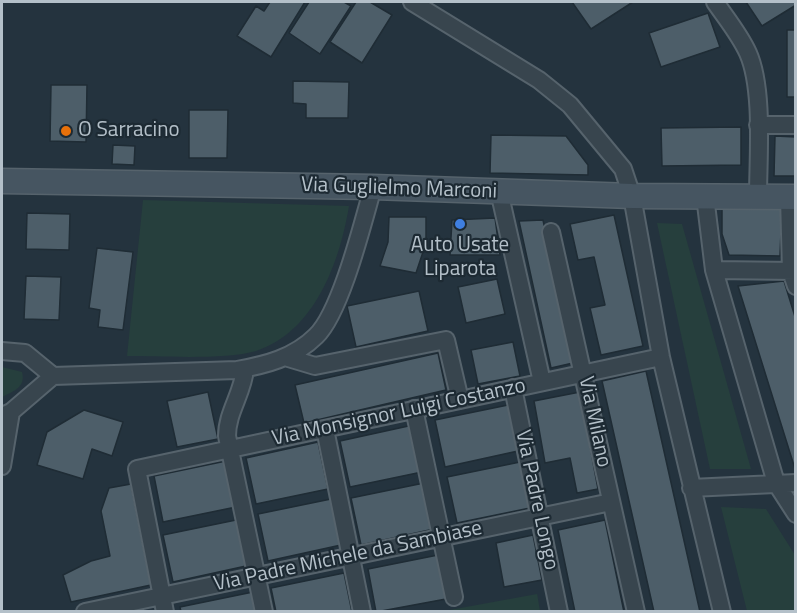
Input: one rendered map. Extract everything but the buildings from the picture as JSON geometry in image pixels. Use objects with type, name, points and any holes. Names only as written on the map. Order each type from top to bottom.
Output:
[{"type":"main road","name":"Via Guglielmo Marconi","points":[[2,181],[373,187],[632,196],[792,197]]},
{"type":"street","points":[[412,2],[434,6],[539,80],[570,105],[623,169],[632,196],[661,357],[722,612]]},
{"type":"street","points":[[715,2],[748,53],[754,75],[758,125],[758,197]]},
{"type":"street","points":[[758,125],[795,124]]},
{"type":"street","points":[[2,466],[6,414],[53,376],[245,369],[262,366],[285,357],[318,335],[348,270],[373,187]]},
{"type":"street","points":[[499,191],[542,382]]},
{"type":"street","points":[[705,196],[714,270],[776,483],[795,514]]},
{"type":"street","points":[[714,270],[794,276],[792,197]]},
{"type":"street","name":"Via Milano","points":[[551,232],[636,612]]},
{"type":"street","points":[[285,357],[315,366],[446,340],[460,400]]},
{"type":"street","points":[[2,351],[25,353],[53,376]]},
{"type":"street","name":"Via Monsignor Luigi Costanzo","points":[[163,604],[137,469],[661,357]]},
{"type":"street","points":[[245,369],[229,414],[227,436],[264,612]]},
{"type":"street","name":"Via Padre Longo","points":[[513,388],[559,612]]},
{"type":"street","points":[[414,410],[454,597]]},
{"type":"street","points":[[325,429],[362,612]]},
{"type":"street","points":[[691,488],[795,483]]},
{"type":"street","name":"Via Padre Michele da Sambiase","points":[[85,612],[163,604],[256,576],[612,502]]},
{"type":"green space","points":[[143,200],[349,206],[339,249],[321,292],[309,311],[277,342],[256,351],[228,356],[127,356]]},
{"type":"green space","points":[[657,223],[682,224],[751,469],[710,469]]},
{"type":"green space","points":[[2,367],[22,372],[23,377],[18,388],[2,397]]},
{"type":"green space","points":[[721,507],[766,509],[795,555],[795,611],[747,611]]},
{"type":"green space","points":[[537,594],[540,611],[444,611]]},
{"type":"place","name":"O Sarracino","points":[[66,131]]},
{"type":"place","name":"Auto Usate Liparota","points":[[460,224]]}]
